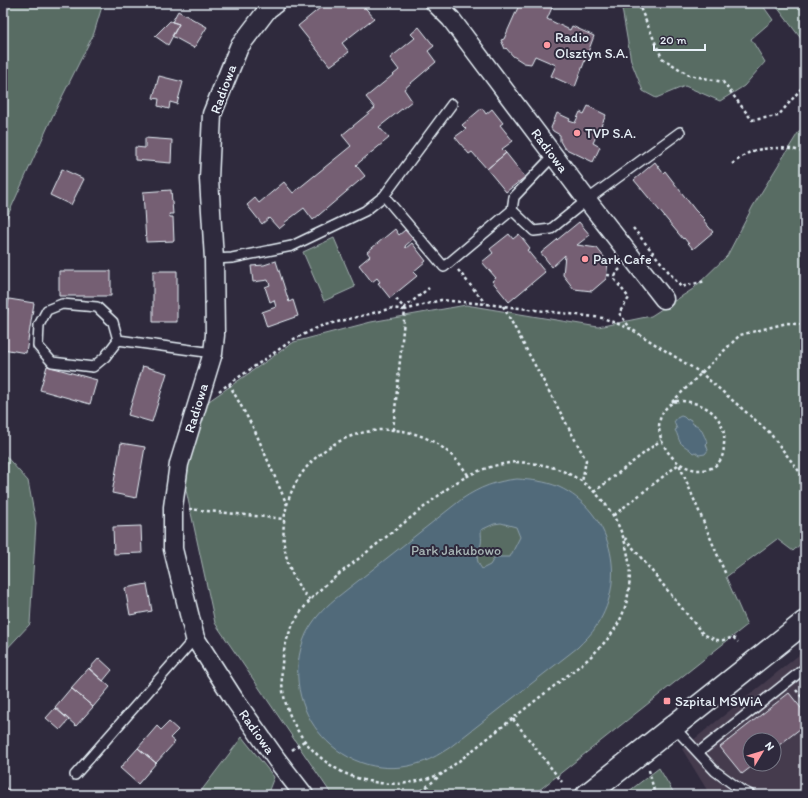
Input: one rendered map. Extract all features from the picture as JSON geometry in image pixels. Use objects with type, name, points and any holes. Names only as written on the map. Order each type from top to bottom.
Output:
[{"type":"main road","points":[[587,795],[805,622]]},
{"type":"street","name":"Radiowa","points":[[276,3],[268,9],[239,47],[212,114],[209,179],[214,259],[215,335],[213,353],[180,464],[173,507],[173,548],[195,638],[234,699],[304,795]]},
{"type":"street","name":"Radiowa","points":[[434,3],[450,19],[664,299]]},
{"type":"lane","points":[[214,259],[232,258],[292,246],[365,211],[384,196],[452,104]]},
{"type":"lane","points":[[512,210],[534,231],[552,229],[587,200],[680,132]]},
{"type":"lane","points":[[384,196],[444,268],[512,210],[514,197],[554,156]]},
{"type":"lane","points":[[62,304],[97,307],[114,322],[118,340],[105,357],[93,367],[52,362],[38,346],[38,325],[47,310],[62,304]]},
{"type":"lane","points":[[118,340],[213,353]]},
{"type":"lane","points":[[75,775],[195,638]]},
{"type":"lane","points":[[699,752],[805,668]]},
{"type":"lane","points":[[673,726],[699,752],[715,771],[741,790],[751,795]]},
{"type":"path","points":[[638,3],[662,58],[689,75],[723,82],[752,120],[778,116],[805,84]]},
{"type":"path","points":[[732,164],[751,151],[779,147],[802,151],[805,154]]},
{"type":"path","points":[[632,226],[681,288],[705,281]]},
{"type":"path","points":[[624,266],[616,273],[615,280],[629,298],[619,313],[631,329]]},
{"type":"path","points":[[455,268],[486,304]]},
{"type":"path","points":[[607,275],[616,276]]},
{"type":"path","points":[[404,309],[429,288]]},
{"type":"path","points":[[393,430],[404,309],[396,299]]},
{"type":"path","points":[[213,395],[294,339],[321,326],[393,308],[404,309],[441,300],[603,318],[631,329],[701,373],[769,432],[805,479]]},
{"type":"path","points":[[504,306],[586,460],[582,482]]},
{"type":"path","points":[[670,404],[676,401],[686,400],[696,402],[705,407],[719,421],[725,440],[721,460],[715,466],[708,470],[688,468],[679,464],[671,457],[661,440],[661,420],[664,410],[670,404],[701,373],[740,335],[787,323],[805,325]]},
{"type":"path","points":[[229,384],[255,431],[287,505]]},
{"type":"path","points":[[310,600],[295,580],[288,565],[284,548],[283,532],[287,505],[295,483],[304,469],[315,457],[329,446],[344,438],[359,433],[376,430],[393,430],[425,438],[440,446],[453,457],[468,475]]},
{"type":"path","points":[[594,492],[661,440]]},
{"type":"path","points":[[417,795],[587,660],[611,635],[620,620],[626,604],[630,570],[624,536],[614,515],[594,492],[582,482],[567,473],[534,463],[516,462],[499,464],[468,475],[452,485],[324,586],[300,612],[292,626],[286,642],[282,660],[283,694],[287,711],[295,727],[304,741],[316,754],[329,765],[344,774],[360,780],[377,783],[394,784],[412,782],[445,772]]},
{"type":"path","points":[[614,515],[679,464]]},
{"type":"path","points":[[679,464],[726,575]]},
{"type":"path","points":[[173,507],[284,519]]},
{"type":"path","points":[[624,536],[703,634],[715,640],[725,640],[733,637],[738,642]]},
{"type":"path","points":[[513,719],[562,782]]},
{"type":"path","points":[[294,748],[304,741]]},
{"type":"path","points":[[649,769],[655,795]]},
{"type":"shaded area","points":[[805,650],[805,795],[710,795],[682,749]]},
{"type":"green space","points":[[3,3],[103,3],[94,33],[54,113],[3,226]]},
{"type":"green space","points":[[621,3],[761,3],[773,20],[751,39],[765,62],[744,86],[720,101],[685,86],[656,98],[643,91],[631,61]]},
{"type":"green space","points":[[774,3],[805,3],[805,37],[802,40]]},
{"type":"green space","name":"Park Jakubowo","points":[[805,125],[805,540],[793,551],[777,539],[726,577],[747,625],[533,795],[332,795],[215,623],[184,481],[206,403],[294,342],[371,322],[466,305],[598,327],[651,316],[693,289],[727,256],[753,206],[798,133]]},
{"type":"green space","points":[[334,238],[355,287],[324,301],[303,252]]},
{"type":"green space","points":[[3,453],[28,481],[36,523],[30,624],[3,653]]},
{"type":"green space","points":[[242,737],[274,777],[267,795],[198,795]]},
{"type":"green space","points":[[659,768],[675,795],[624,795]]},
{"type":"water","points":[[681,416],[687,420],[690,419],[693,424],[701,429],[708,442],[706,444],[708,450],[705,454],[699,455],[695,452],[693,453],[680,442],[675,430],[677,429],[674,422]]},
{"type":"water","points":[[517,479],[538,481],[559,487],[577,498],[591,512],[602,529],[609,547],[612,567],[611,587],[606,607],[597,625],[577,648],[449,748],[433,758],[423,762],[394,768],[367,764],[343,754],[322,737],[308,715],[299,690],[298,662],[306,634],[312,624],[326,607],[335,599],[462,499],[488,485]],"holes":[[[501,523],[516,527],[520,537],[510,557],[495,557],[490,565],[482,569],[477,559],[481,542],[481,530],[494,524]]]},
{"type":"building","points":[[326,3],[345,3],[347,6],[351,3],[361,3],[374,18],[342,43],[349,52],[330,66],[298,26]]},
{"type":"building","name":"Radio Olsztyn S.A.","points":[[520,3],[554,3],[547,19],[570,30],[572,26],[594,36],[575,87],[551,76],[556,65],[535,56],[531,64],[524,63],[513,56],[506,48],[505,49],[501,40],[504,39]]},
{"type":"building","points":[[178,11],[207,27],[194,48],[172,36],[179,24],[172,22]]},
{"type":"building","points":[[170,21],[179,24],[168,45],[155,36]]},
{"type":"building","points":[[419,27],[434,46],[428,51],[436,62],[404,89],[412,101],[379,127],[389,138],[356,165],[365,176],[313,220],[304,208],[284,223],[285,224],[279,229],[269,218],[262,224],[247,205],[255,198],[259,203],[284,182],[293,193],[351,146],[342,135],[375,108],[366,97],[399,70],[390,58],[415,38],[411,34]]},
{"type":"building","points":[[159,76],[183,82],[177,104],[170,102],[169,109],[158,106],[159,99],[153,98]]},
{"type":"building","name":"TVP S.A.","points":[[588,106],[606,115],[593,143],[600,147],[593,162],[564,148],[560,141],[560,135],[551,128],[557,113],[575,123],[580,112],[584,114]]},
{"type":"building","points":[[482,108],[486,114],[492,109],[503,123],[500,125],[513,141],[502,149],[506,153],[487,169],[472,152],[469,154],[455,137],[466,129],[462,125]]},
{"type":"building","points":[[145,138],[172,140],[171,163],[135,160],[135,147],[145,148]]},
{"type":"building","points":[[506,153],[525,177],[506,192],[487,169]]},
{"type":"building","points":[[655,162],[663,173],[665,171],[713,232],[693,249],[634,180]]},
{"type":"building","points":[[62,169],[84,179],[71,205],[50,195]]},
{"type":"building","points":[[171,190],[173,214],[169,214],[170,217],[173,217],[174,241],[146,242],[143,192]]},
{"type":"building","name":"Park Cafe","points":[[579,222],[590,235],[577,245],[597,248],[608,262],[606,279],[592,291],[574,289],[563,275],[565,255],[552,267],[541,253]]},
{"type":"building","points":[[395,229],[399,235],[405,230],[413,239],[405,246],[406,248],[412,243],[426,261],[413,272],[417,276],[390,298],[378,283],[380,282],[377,278],[372,282],[359,265],[370,256],[367,252]]},
{"type":"building","points":[[509,234],[513,239],[519,234],[530,248],[527,250],[545,272],[509,302],[492,281],[496,278],[482,262],[493,253],[490,249]]},
{"type":"building","points":[[276,261],[289,302],[293,300],[298,316],[267,327],[262,312],[276,307],[274,300],[270,302],[265,287],[270,285],[268,280],[253,282],[251,266],[264,265]]},
{"type":"building","points":[[59,271],[111,271],[111,296],[59,296]]},
{"type":"building","points":[[153,271],[177,271],[177,322],[153,322]]},
{"type":"building","points":[[9,299],[34,303],[26,353],[3,349]]},
{"type":"building","points":[[47,366],[97,380],[90,404],[40,390]]},
{"type":"building","points":[[143,366],[167,373],[152,422],[128,415]]},
{"type":"building","points":[[121,443],[145,447],[136,498],[112,493]]},
{"type":"building","points":[[141,526],[142,553],[114,554],[113,527]]},
{"type":"building","points":[[147,584],[152,611],[130,615],[125,588]]},
{"type":"building","points":[[99,658],[112,670],[103,681],[89,669]]},
{"type":"building","points":[[89,668],[110,687],[93,707],[71,688]]},
{"type":"building","points":[[71,688],[93,707],[76,726],[55,707]]},
{"type":"building","points":[[789,693],[805,713],[805,725],[782,743],[782,732],[742,732],[742,772],[745,772],[742,774],[720,747]]},
{"type":"building","points":[[55,708],[69,720],[60,730],[46,718]]},
{"type":"building","points":[[169,722],[178,730],[170,738],[175,742],[156,763],[138,748],[157,726],[161,730]]},
{"type":"building","points":[[138,748],[156,763],[138,784],[120,768]]},
{"type":"building","points":[[5,787],[14,795],[3,795],[3,788]]},
{"type":"place","name":"Radio Olsztyn S.A.","points":[[547,45]]},
{"type":"place","name":"TVP S.A.","points":[[577,133]]},
{"type":"place","name":"Park Cafe","points":[[585,259]]},
{"type":"place","name":"Szpital MSWiA","points":[[667,701]]}]
